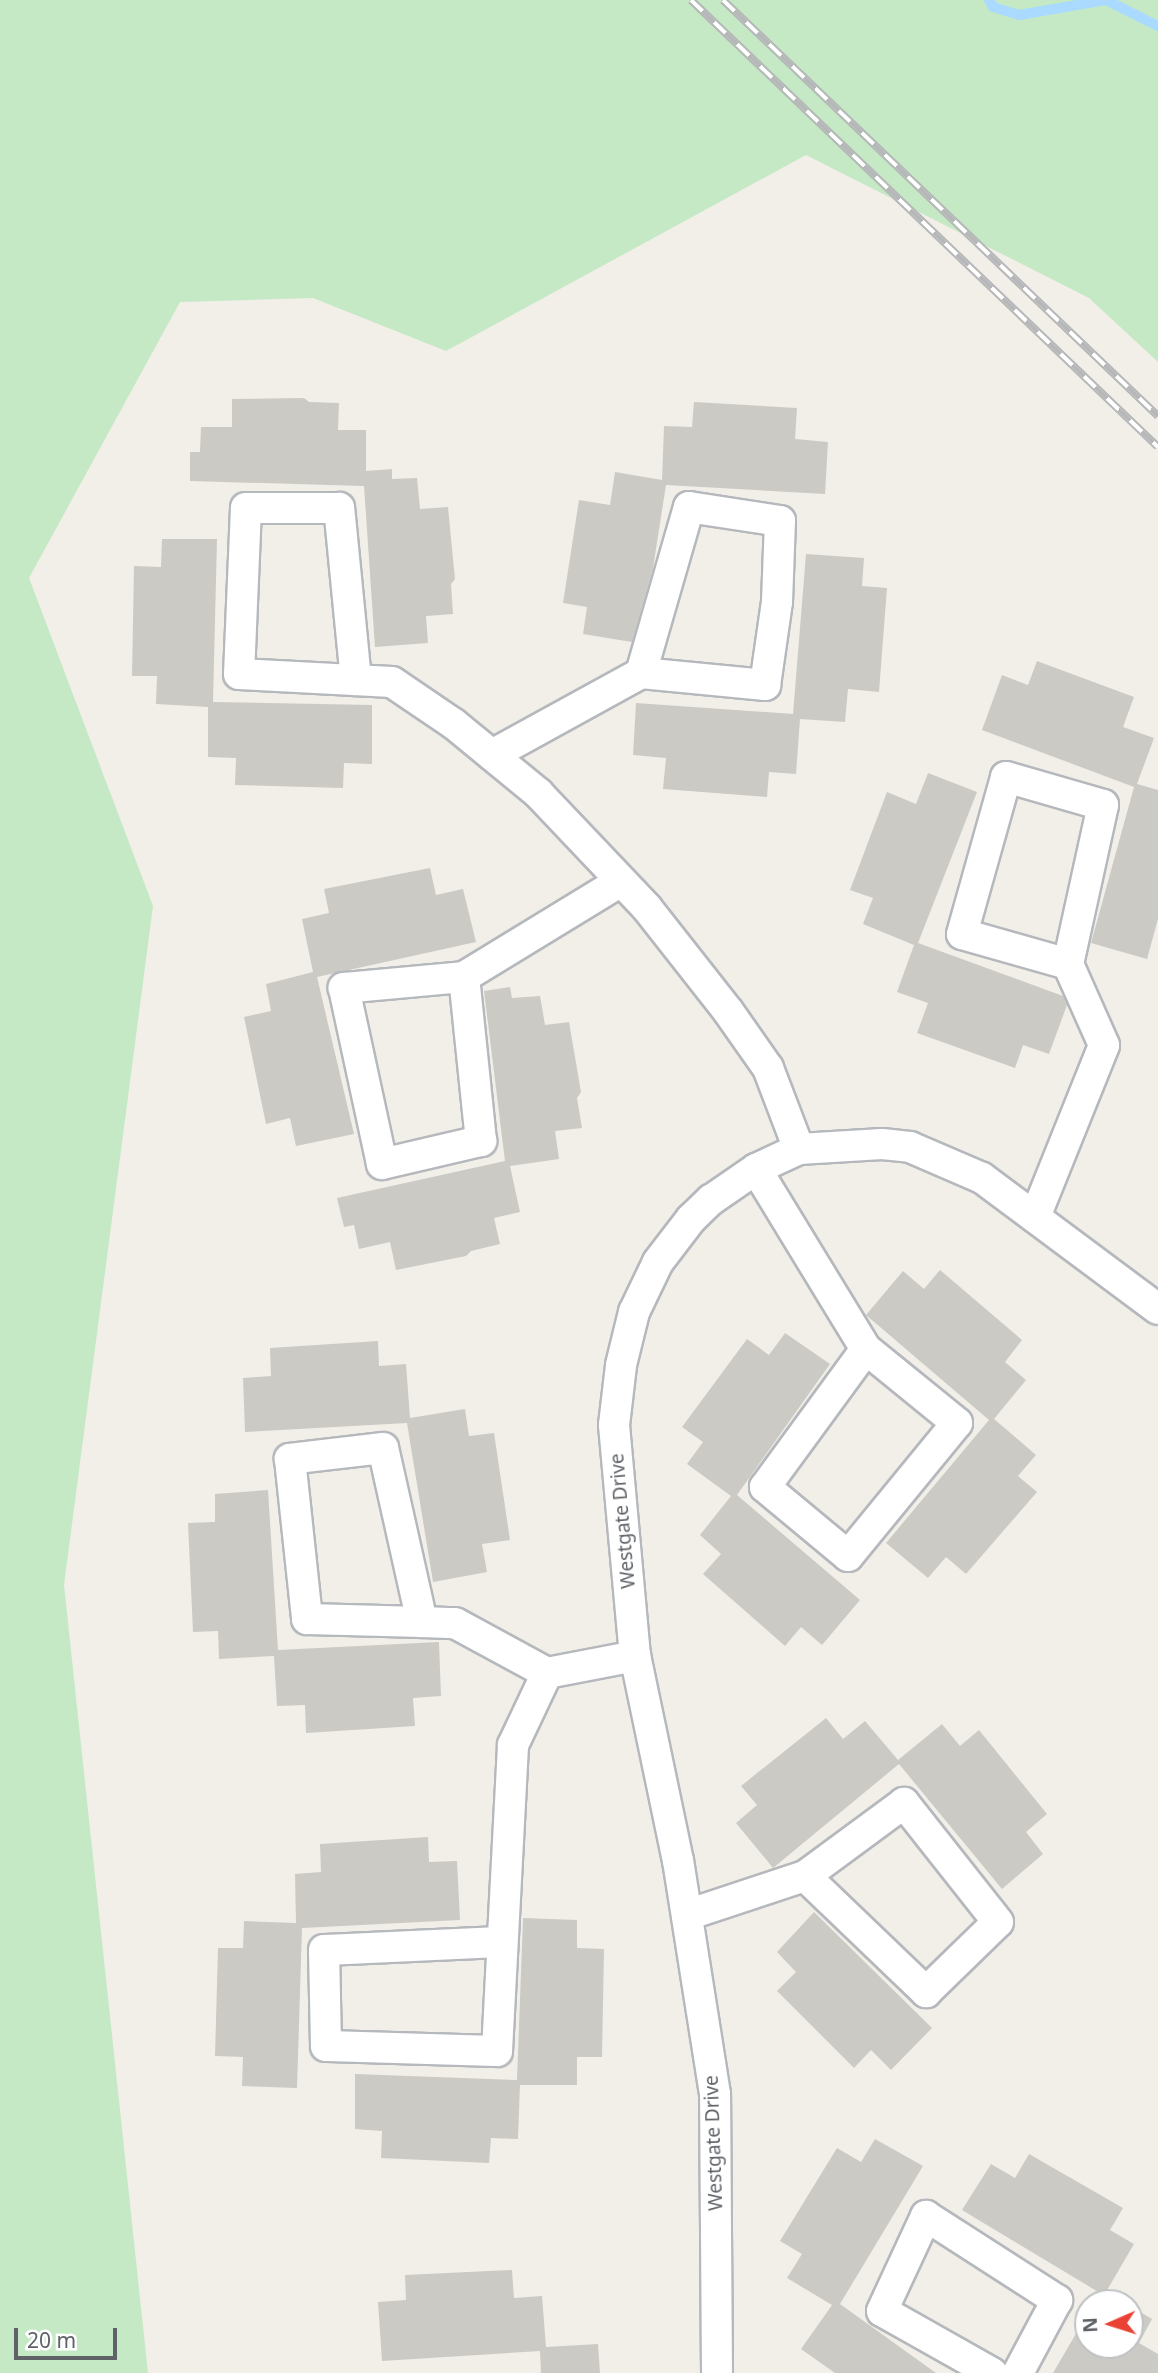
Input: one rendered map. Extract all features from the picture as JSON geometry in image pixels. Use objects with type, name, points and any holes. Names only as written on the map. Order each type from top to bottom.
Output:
[{"type":"street","points":[[492,755],[641,673],[765,685],[777,602],[780,521],[689,507],[641,673]]},
{"type":"street","points":[[356,680],[339,508],[246,508],[239,674],[392,682],[454,724],[538,793],[621,881],[695,970],[768,1068],[799,1149]]},
{"type":"street","points":[[1035,1217],[1104,1045],[1068,964],[1103,805],[1006,777],[962,934],[1068,964]]},
{"type":"street","points":[[464,977],[481,1141],[382,1164],[344,988],[464,977],[621,881]]},
{"type":"street","name":"Westgate Drive","points":[[717,2373],[715,2094],[687,1915],[635,1656],[614,1425],[626,1338],[645,1286],[673,1240],[711,1200],[756,1169],[799,1149],[882,1144],[910,1147],[982,1178],[1158,1310]]},
{"type":"street","points":[[756,1169],[866,1349],[957,1423],[848,1556],[765,1487],[866,1349]]},
{"type":"street","points":[[422,1622],[383,1448],[290,1458],[307,1619],[455,1623],[547,1673],[635,1656]]},
{"type":"street","points":[[501,1942],[324,1950],[326,2046],[497,2051],[513,1745],[547,1673]]},
{"type":"street","points":[[687,1915],[805,1876],[904,1803],[998,1922],[926,1992],[805,1876]]},
{"type":"street","points":[[992,2373],[881,2311],[926,2216],[1057,2300],[1017,2373]]},
{"type":"green space","points":[[0,0],[1158,0],[1158,362],[1089,298],[806,155],[446,351],[313,298],[180,302],[29,578],[153,906],[64,1585],[148,2373],[0,2373]]},
{"type":"building","points":[[304,398],[309,402],[339,403],[338,430],[366,430],[366,471],[392,469],[392,479],[417,478],[420,509],[448,507],[455,579],[451,584],[453,614],[426,616],[428,643],[375,647],[364,486],[190,481],[190,452],[200,452],[201,427],[232,427],[232,399]]},
{"type":"building","points":[[694,402],[797,408],[795,439],[828,442],[825,494],[666,485],[653,568],[632,642],[583,634],[587,607],[563,603],[579,500],[610,505],[615,472],[662,480],[664,426],[692,427]]},
{"type":"building","points":[[162,539],[217,539],[213,702],[372,705],[372,764],[344,763],[343,788],[235,785],[236,758],[208,757],[208,707],[156,704],[157,676],[132,676],[134,566],[161,567]]},
{"type":"building","points":[[806,554],[864,558],[862,586],[887,588],[879,692],[848,689],[845,722],[800,719],[796,774],[769,772],[767,797],[663,789],[666,758],[633,755],[636,703],[793,714]]},
{"type":"building","points":[[1037,661],[1134,697],[1123,727],[1154,738],[1137,784],[1158,790],[1158,919],[1147,959],[1091,943],[1134,787],[982,730],[1002,675],[1028,685]]},
{"type":"building","points":[[928,773],[977,792],[918,943],[1063,996],[1067,1005],[1049,1054],[1023,1045],[1015,1068],[917,1033],[928,1003],[897,992],[914,945],[863,924],[873,898],[850,890],[887,792],[916,804]]},
{"type":"building","points":[[430,868],[436,895],[463,889],[476,942],[317,977],[354,1134],[296,1146],[290,1118],[266,1124],[244,1017],[271,1011],[266,984],[313,972],[302,919],[329,913],[324,889]]},
{"type":"building","points":[[510,987],[512,998],[540,996],[545,1025],[569,1022],[581,1092],[577,1098],[582,1128],[555,1131],[559,1159],[510,1166],[520,1212],[494,1218],[500,1244],[471,1251],[466,1256],[396,1270],[390,1242],[359,1249],[354,1225],[344,1227],[337,1198],[505,1161],[484,991]]},
{"type":"building","points":[[940,1270],[1022,1340],[1005,1362],[1026,1380],[994,1419],[1036,1455],[1018,1476],[1037,1492],[966,1574],[946,1557],[928,1578],[886,1543],[989,1420],[866,1315],[903,1271],[924,1289]]},
{"type":"building","points":[[785,1333],[830,1364],[737,1495],[860,1600],[822,1645],[801,1627],[785,1646],[703,1574],[721,1554],[700,1535],[731,1496],[687,1464],[703,1442],[682,1427],[747,1339],[769,1355]]},
{"type":"building","points":[[378,1341],[379,1366],[406,1364],[410,1418],[465,1409],[469,1436],[494,1433],[510,1540],[482,1544],[487,1572],[433,1582],[407,1423],[245,1432],[243,1378],[271,1376],[270,1348]]},
{"type":"building","points":[[268,1490],[278,1650],[439,1642],[441,1696],[413,1698],[415,1726],[306,1733],[305,1705],[277,1706],[274,1656],[219,1659],[218,1631],[193,1632],[188,1523],[215,1522],[215,1494]]},
{"type":"building","points":[[826,1718],[843,1739],[865,1721],[898,1760],[942,1724],[960,1746],[979,1730],[1047,1814],[1026,1832],[1043,1854],[1002,1889],[899,1764],[773,1868],[736,1823],[757,1805],[741,1786]]},
{"type":"building","points":[[428,1837],[429,1862],[457,1861],[460,1920],[302,1928],[297,2088],[242,2086],[243,2057],[215,2056],[218,1948],[243,1948],[244,1921],[296,1923],[295,1874],[321,1872],[320,1844]]},
{"type":"building","points":[[814,1912],[932,2028],[891,2070],[871,2050],[854,2068],[777,1991],[796,1972],[777,1952]]},
{"type":"building","points":[[523,1918],[577,1920],[577,1948],[604,1949],[602,2057],[577,2057],[577,2085],[520,2085],[518,2139],[491,2138],[489,2163],[381,2158],[382,2131],[355,2129],[355,2074],[517,2080]]},
{"type":"building","points":[[875,2139],[923,2166],[840,2304],[936,2373],[835,2373],[801,2349],[832,2305],[787,2278],[802,2254],[780,2241],[837,2148],[861,2162]]},
{"type":"building","points":[[1029,2154],[1123,2208],[1110,2230],[1134,2244],[1108,2289],[1093,2289],[962,2210],[991,2164],[1015,2178]]},
{"type":"building","points":[[512,2270],[514,2298],[542,2296],[546,2347],[598,2344],[600,2373],[541,2373],[540,2351],[382,2361],[378,2302],[406,2300],[405,2275]]},
{"type":"building","points":[[1144,2314],[1152,2319],[1144,2334]]},
{"type":"building","points":[[1074,2337],[1074,2359],[1144,2359],[1144,2346],[1158,2354],[1158,2373],[1053,2373]]},
{"type":"waterway","points":[[989,0],[993,7],[1019,15],[1106,0],[1158,26]]},
{"type":"railway","points":[[691,0],[1158,447]]},
{"type":"railway","points":[[723,0],[1158,416]]}]
